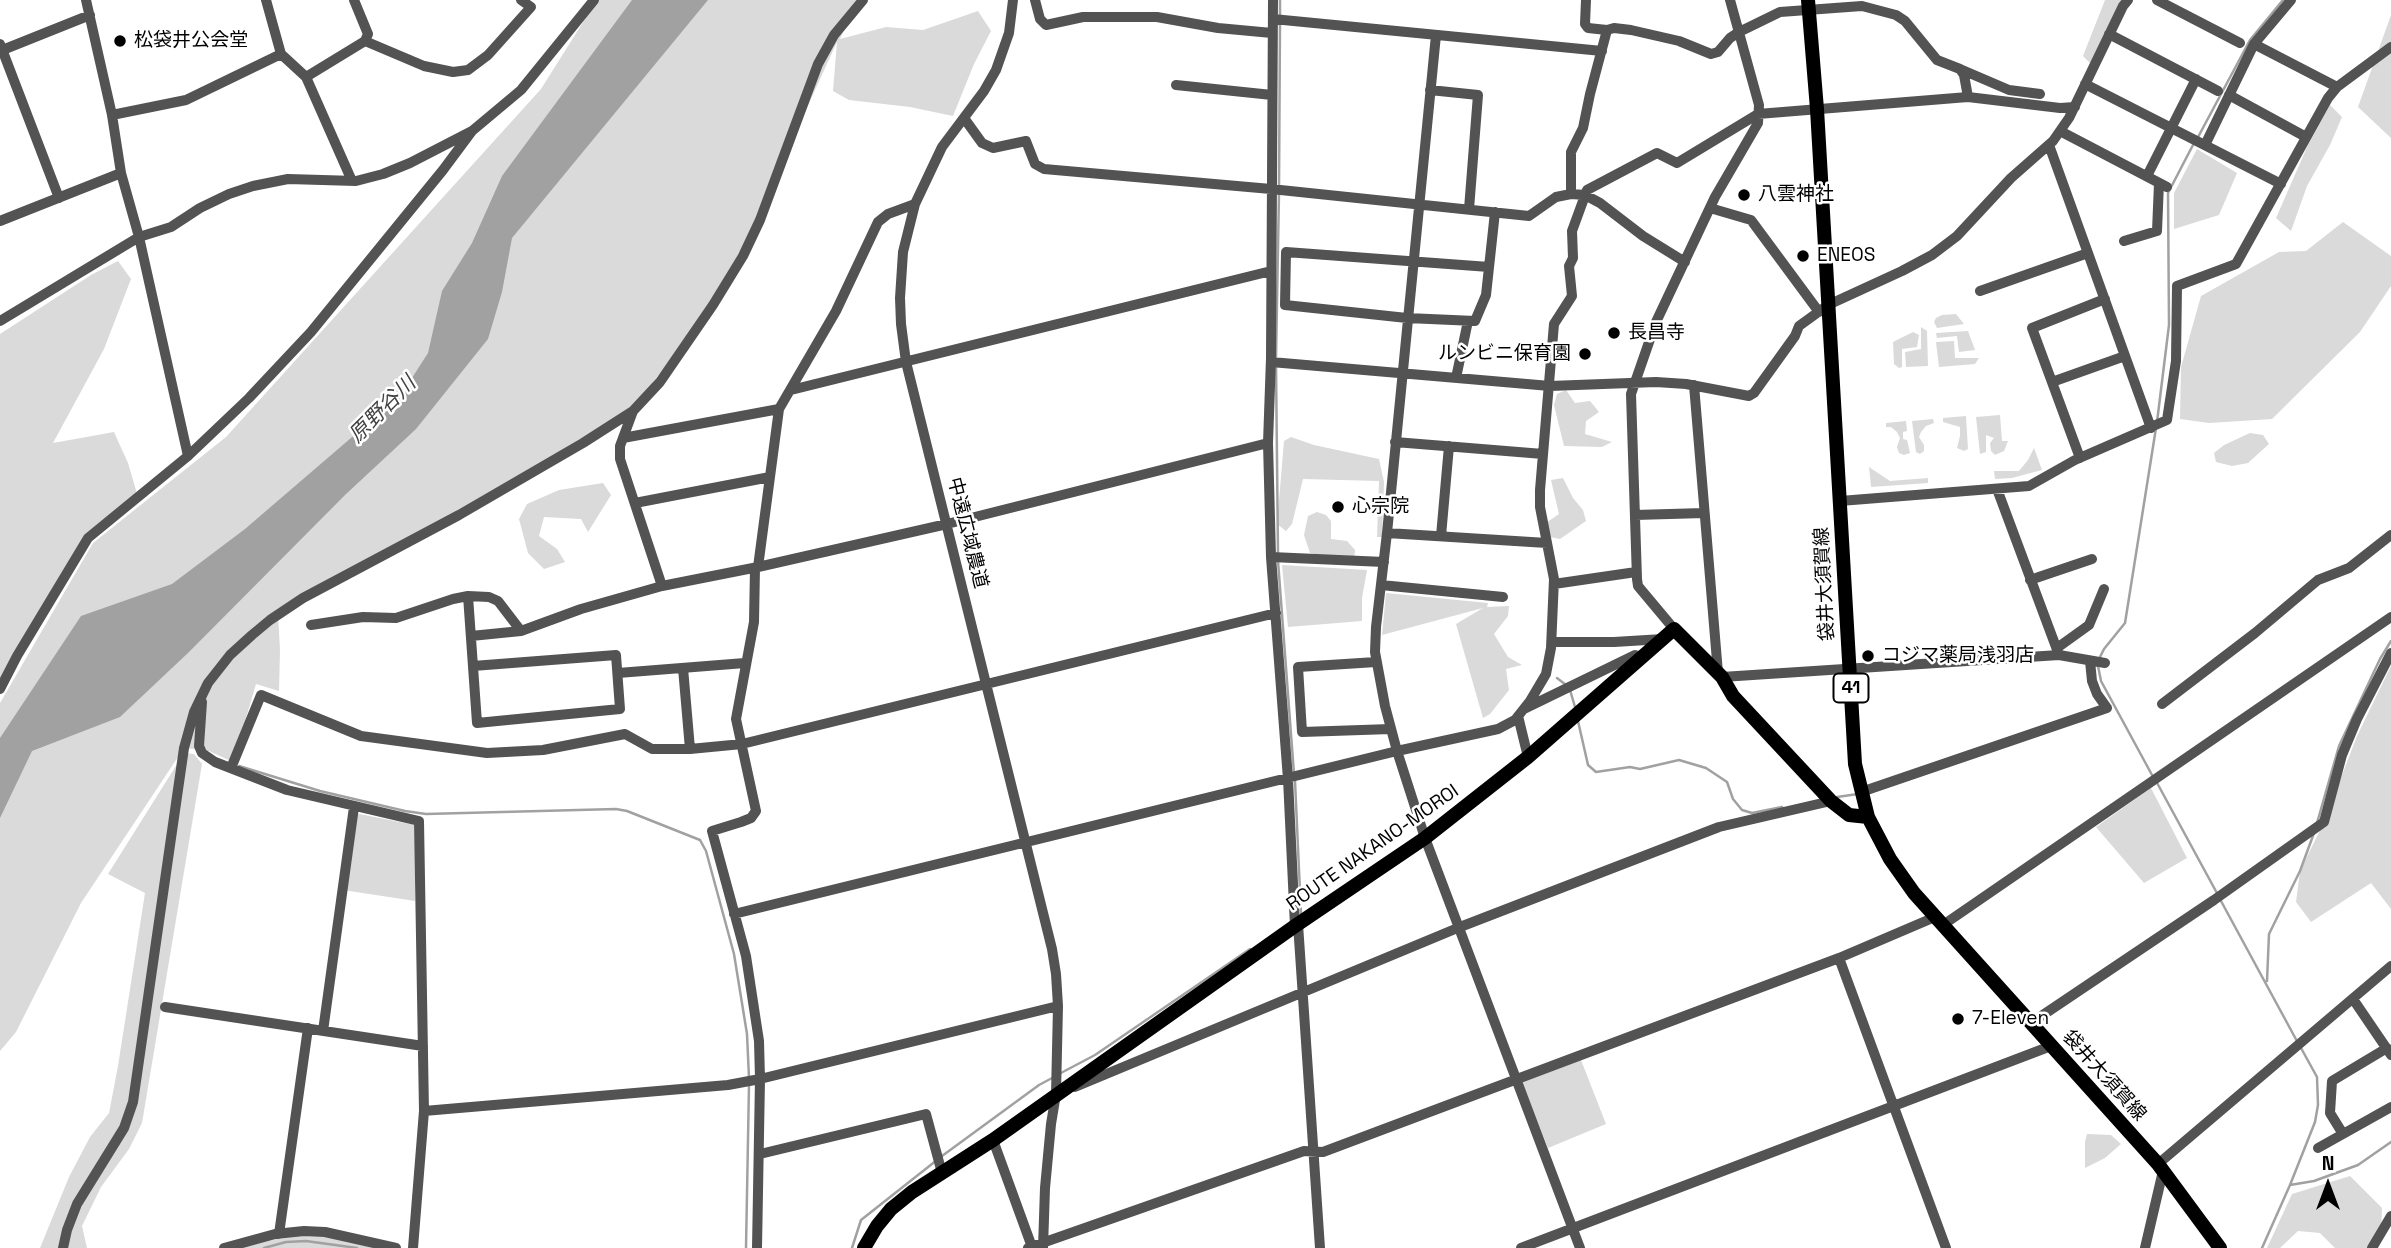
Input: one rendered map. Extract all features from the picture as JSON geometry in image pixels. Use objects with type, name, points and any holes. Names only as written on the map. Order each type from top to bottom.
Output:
[{"type":"main road","name":"袋井大須賀線","points":[[1809,5],[1817,109],[1824,309],[1840,501],[1855,764],[1868,817],[1914,893],[2160,1167],[2221,1247]]},
{"type":"main road","points":[[1669,634],[1720,675],[1732,695],[1831,801],[1849,815],[1868,817]]},
{"type":"main road","name":"ROUTE NAKANO-MOROI","points":[[864,1248],[891,1209],[1296,925],[1425,838],[1528,757],[1669,634]]},
{"type":"street","points":[[86,0],[112,115],[121,173],[139,237],[188,456]]},
{"type":"street","points":[[266,0],[281,54],[306,78],[352,181]]},
{"type":"street","points":[[306,78],[365,41],[368,34],[354,0]]},
{"type":"street","points":[[365,41],[424,66],[453,72],[468,71],[488,55],[531,7],[520,0]]},
{"type":"street","points":[[0,689],[88,538],[188,456],[249,398],[311,332],[472,131],[521,90],[594,0]]},
{"type":"street","points":[[63,1248],[77,1204],[124,1128],[133,1102],[184,748],[194,712],[208,683],[230,655],[278,615],[374,559],[459,515],[633,411],[660,382],[743,256],[760,220],[818,64],[834,35],[863,0]]},
{"type":"street","name":"中遠広域農道","points":[[1013,0],[1009,33],[996,70],[942,147],[915,204],[900,277],[901,324],[906,362],[1052,949],[1058,1006],[1056,1094],[1037,1246]]},
{"type":"street","points":[[1035,0],[1040,19],[1046,25],[1083,17],[1157,17],[1218,28],[1272,33]]},
{"type":"street","points":[[1273,0],[1268,443],[1271,557],[1296,925],[1318,1152],[1320,1248]]},
{"type":"street","points":[[1586,0],[1584,24],[1588,28],[1631,30],[1679,41],[1711,54],[1718,52],[1739,32],[1780,12],[1809,5],[1866,3],[1905,21],[1937,60],[2009,90],[2040,94]]},
{"type":"street","points":[[1552,642],[1614,642],[1669,634],[1638,586],[1631,394],[1656,322],[1710,208],[1758,123],[1759,105],[1730,0]]},
{"type":"street","points":[[1270,362],[1550,386],[1635,383],[1694,385],[1749,396],[1787,348],[1799,326],[1824,309],[1932,255],[1957,236],[2011,178],[2049,145],[2075,107],[2128,0]]},
{"type":"street","points":[[2157,0],[2240,43]]},
{"type":"street","points":[[2205,145],[2224,93],[2254,44],[2291,0]]},
{"type":"street","points":[[59,198],[1,48],[90,15]]},
{"type":"street","points":[[1273,19],[1602,51]]},
{"type":"street","points":[[1571,194],[1571,152],[1583,128],[1608,30]]},
{"type":"street","points":[[2109,34],[2306,137]]},
{"type":"street","points":[[1436,35],[1376,627],[1376,662],[1397,751],[1425,838],[1580,1248]]},
{"type":"street","points":[[2254,44],[2337,88]]},
{"type":"street","points":[[1840,501],[2029,486],[2080,458],[2166,420],[2176,362],[2178,286],[2236,264],[2328,98],[2337,88],[2391,47]]},
{"type":"street","points":[[112,115],[186,100],[281,54]]},
{"type":"street","points":[[1960,69],[1964,75],[1968,97]]},
{"type":"street","points":[[2147,176],[2196,79]]},
{"type":"street","points":[[2085,84],[2281,184]]},
{"type":"street","points":[[1175,85],[1272,95]]},
{"type":"street","points":[[1430,90],[1478,95],[1469,209]]},
{"type":"street","points":[[1528,757],[1521,713],[1546,674],[1552,642],[1554,584],[1539,507],[1554,324],[1572,296],[1569,266],[1573,258],[1572,231],[1587,190],[1657,153],[1677,163],[1758,114],[1968,97],[2060,108],[2075,107]]},
{"type":"street","points":[[964,118],[982,143],[993,148],[1026,141],[1035,164],[1044,169],[1529,216],[1556,197],[1585,195],[1685,262]]},
{"type":"street","points":[[0,321],[139,237],[171,227],[200,208],[229,194],[288,179],[352,181],[383,174],[472,131]]},
{"type":"street","points":[[2060,131],[2163,185],[2157,231],[2124,242]]},
{"type":"street","points":[[2049,145],[2151,428]]},
{"type":"street","points":[[0,221],[121,173]]},
{"type":"street","points":[[757,1248],[760,1079],[754,1004],[746,956],[712,831],[751,818],[756,811],[736,719],[754,622],[756,568],[779,409],[836,311],[878,222],[888,214],[915,204]]},
{"type":"street","points":[[1710,208],[1751,220],[1824,309]]},
{"type":"street","points":[[1489,267],[1286,252],[1285,305],[1475,321],[1486,295],[1495,212]]},
{"type":"street","points":[[1980,291],[2088,253]]},
{"type":"street","points":[[790,390],[1272,271]]},
{"type":"street","points":[[2080,458],[2032,328],[2105,299]]},
{"type":"street","points":[[1457,378],[1468,321]]},
{"type":"street","points":[[2052,382],[2125,356]]},
{"type":"street","points":[[1694,385],[1720,675],[1850,669],[2058,652],[2105,663]]},
{"type":"street","points":[[623,438],[779,409]]},
{"type":"street","points":[[633,411],[623,438],[621,459],[662,586]]},
{"type":"street","points":[[1395,442],[1544,454]]},
{"type":"street","points":[[471,636],[521,631],[581,609],[662,586],[756,568],[947,524],[1268,443]]},
{"type":"street","points":[[1441,536],[1449,446]]},
{"type":"street","points":[[635,503],[770,477]]},
{"type":"street","points":[[1997,489],[2058,652]]},
{"type":"street","points":[[1635,516],[1704,513]]},
{"type":"street","points":[[1387,533],[1547,543]]},
{"type":"street","points":[[2162,704],[2255,633],[2318,580],[2349,568],[2391,535]]},
{"type":"street","points":[[1271,557],[1384,562]]},
{"type":"street","points":[[2030,580],[2092,559]]},
{"type":"street","points":[[1554,584],[1636,572]]},
{"type":"street","points":[[1381,585],[1503,597]]},
{"type":"street","points":[[2058,652],[2089,625],[2104,589]]},
{"type":"street","points":[[311,625],[362,617],[396,618],[468,596],[489,597],[498,601],[521,631]]},
{"type":"street","points":[[468,596],[477,723],[621,709],[616,655],[473,666]]},
{"type":"street","points":[[231,768],[261,695],[361,736],[487,753],[543,750],[625,734],[652,749],[742,744],[1276,613]]},
{"type":"street","points":[[993,1140],[1037,1246],[1304,1150],[1318,1152],[1517,1079],[1939,921],[2391,617]]},
{"type":"street","points":[[2031,1023],[2324,822],[2347,743],[2391,653]]},
{"type":"street","points":[[734,914],[1397,751],[1498,729],[1521,713],[1635,655],[1643,657]]},
{"type":"street","points":[[2090,661],[2092,681],[2107,708]]},
{"type":"street","points":[[1376,662],[1298,667],[1301,732],[1391,729]]},
{"type":"street","points":[[618,673],[746,663]]},
{"type":"street","points":[[683,668],[691,748]]},
{"type":"street","points":[[203,693],[199,738],[202,753],[231,768],[287,790],[419,821],[424,1111],[413,1248]]},
{"type":"street","points":[[1861,792],[2120,703]]},
{"type":"street","points":[[1056,1094],[1460,927],[1719,827],[1831,801]]},
{"type":"street","points":[[323,1031],[354,807]]},
{"type":"street","points":[[1839,958],[1946,1248]]},
{"type":"street","points":[[2145,1248],[2160,1167],[2391,966]]},
{"type":"street","points":[[2343,1134],[2330,1113],[2332,1081],[2389,1051],[2353,999]]},
{"type":"street","points":[[424,1111],[728,1085],[1058,1006]]},
{"type":"street","points":[[165,1007],[423,1046]]},
{"type":"street","points":[[279,1234],[308,1028]]},
{"type":"street","points":[[1521,1248],[2051,1046]]},
{"type":"street","points":[[2318,1149],[2391,1107]]},
{"type":"street","points":[[760,1154],[926,1114],[942,1173]]},
{"type":"street","points":[[2372,1248],[2391,1216]]},
{"type":"street","points":[[224,1248],[279,1234],[303,1231],[325,1232],[396,1248]]},
{"type":"shaded area","points":[[597,0],[868,0],[852,11],[840,39],[886,27],[923,30],[978,11],[991,31],[953,116],[910,107],[849,100],[833,91],[837,42],[773,182],[746,250],[706,315],[627,415],[278,615],[279,691],[256,684],[233,762],[209,751],[184,748],[81,903],[16,1032],[0,1051],[0,703],[93,543],[226,437],[541,89]]},
{"type":"shaded area","points":[[632,0],[708,0],[512,238],[502,292],[488,339],[416,429],[345,495],[189,652],[120,717],[32,751],[0,818],[0,738],[81,616],[172,584],[245,529],[401,395],[428,353],[442,291],[472,243],[502,176]]},
{"type":"shaded area","points":[[2105,0],[2127,0],[2094,67],[2083,56]]},
{"type":"shaded area","points":[[2391,15],[2391,138],[2358,107]]},
{"type":"shaded area","points":[[2330,105],[2342,117],[2307,186],[2291,231],[2276,218],[2308,145]]},
{"type":"shaded area","points":[[2197,149],[2237,173],[2219,215],[2174,229],[2174,193]]},
{"type":"shaded area","points":[[2343,222],[2391,256],[2391,286],[2360,332],[2272,419],[2209,423],[2180,419],[2181,367],[2201,296],[2279,252],[2306,251]]},
{"type":"shaded area","points":[[118,261],[131,279],[104,349],[53,443],[114,432],[128,463],[138,497],[96,532],[0,690],[0,334],[91,275]]},
{"type":"shaded area","points":[[1956,314],[1964,324],[1937,328],[1934,322],[1936,318]]},
{"type":"shaded area","points":[[1921,327],[1927,331],[1928,366],[1906,367],[1905,352],[1921,349]]},
{"type":"shaded area","points":[[1968,331],[1975,350],[1959,352],[1957,336],[1937,338],[1936,333]]},
{"type":"shaded area","points":[[1913,332],[1919,335],[1917,347],[1902,349],[1902,367],[1899,368],[1894,364],[1893,342]]},
{"type":"shaded area","points":[[1954,341],[1955,358],[1979,358],[1975,364],[1939,367],[1936,342]]},
{"type":"shaded area","points":[[1566,390],[1575,403],[1590,401],[1599,412],[1586,421],[1585,434],[1612,442],[1602,447],[1564,446],[1554,405],[1557,394]]},
{"type":"shaded area","points":[[2000,415],[2002,441],[2008,441],[2004,451],[1995,455],[1991,451],[1990,443],[1994,438],[1986,435],[1986,452],[1980,454],[1976,417]]},
{"type":"shaded area","points":[[1966,416],[1968,449],[1964,451],[1957,448],[1960,427],[1943,422],[1943,418]]},
{"type":"shaded area","points":[[1933,419],[1934,423],[1926,426],[1919,437],[1924,445],[1924,451],[1920,454],[1916,452],[1912,421]]},
{"type":"shaded area","points":[[1906,421],[1907,431],[1903,432],[1903,439],[1907,440],[1910,453],[1904,455],[1899,453],[1897,447],[1900,438],[1897,432],[1886,427],[1886,423]]},
{"type":"shaded area","points":[[2250,433],[2263,435],[2269,444],[2248,463],[2232,466],[2216,462],[2214,453],[2224,445]]},
{"type":"shaded area","points":[[1291,437],[1314,445],[1379,459],[1384,482],[1382,537],[1377,537],[1379,481],[1303,479],[1292,524],[1286,531],[1277,524],[1284,441]]},
{"type":"shaded area","points":[[2034,448],[2042,470],[2012,478],[1995,479],[1994,471],[2019,471]]},
{"type":"shaded area","points":[[1869,467],[1890,481],[1928,478],[1928,483],[1871,487]]},
{"type":"shaded area","points":[[1563,478],[1573,498],[1583,510],[1586,521],[1560,539],[1545,536],[1543,525],[1559,514],[1551,480]]},
{"type":"shaded area","points":[[603,483],[611,495],[588,532],[581,519],[544,517],[539,536],[557,549],[565,562],[544,569],[528,553],[519,519],[527,504],[559,490]]},
{"type":"shaded area","points":[[1317,512],[1326,515],[1331,521],[1331,539],[1347,541],[1355,550],[1354,561],[1310,553],[1304,535],[1308,516]]},
{"type":"shaded area","points":[[1282,565],[1367,570],[1362,598],[1362,621],[1288,627]]},
{"type":"shaded area","points":[[1386,593],[1488,603],[1487,607],[1509,606],[1508,616],[1494,634],[1508,657],[1522,665],[1506,669],[1509,690],[1490,714],[1483,718],[1456,624],[1483,608],[1382,635]]},
{"type":"shaded area","points":[[2391,666],[2391,909],[2371,883],[2311,922],[2296,902],[2300,871],[2324,822],[2357,736]]},
{"type":"shaded area","points":[[184,753],[194,754],[202,764],[142,1123],[129,1149],[101,1187],[82,1226],[87,1248],[40,1248],[69,1177],[90,1137],[109,1113],[118,1066],[145,893],[108,874]]},
{"type":"shaded area","points":[[2151,788],[2187,858],[2144,883],[2096,827]]},
{"type":"shaded area","points":[[354,813],[415,825],[415,901],[343,890]]},
{"type":"shaded area","points":[[1581,1060],[1606,1124],[1548,1148],[1522,1082]]},
{"type":"shaded area","points":[[2087,1134],[2111,1135],[2121,1144],[2105,1158],[2085,1168]]},
{"type":"shaded area","points":[[2350,1176],[2382,1208],[2381,1233],[2372,1248],[2335,1248],[2320,1233],[2298,1231],[2280,1248],[2267,1248],[2292,1194]]},
{"type":"shaded area","points":[[304,1231],[396,1248],[227,1248]]},
{"type":"waterway","points":[[1280,0],[1280,15]]},
{"type":"waterway","points":[[2197,139],[2250,40],[2283,0]]},
{"type":"waterway","points":[[1279,187],[1280,22]]},
{"type":"waterway","points":[[2157,422],[2169,325],[2168,193],[2193,145]]},
{"type":"waterway","points":[[1276,358],[1279,193]]},
{"type":"waterway","points":[[1276,365],[1278,554]]},
{"type":"waterway","points":[[2099,659],[2125,623],[2156,428]]},
{"type":"waterway","points":[[1278,561],[1294,774]]},
{"type":"waterway","points":[[2317,823],[2339,746],[2391,641]]},
{"type":"waterway","points":[[2098,666],[2101,681],[2152,775]]},
{"type":"waterway","points":[[1557,678],[1566,685]]},
{"type":"waterway","points":[[1570,690],[1575,707]]},
{"type":"waterway","points":[[1578,721],[1588,765],[1596,772],[1630,767],[1640,769],[1679,760],[1706,768],[1727,782],[1733,799],[1742,810],[1752,813],[1782,807]]},
{"type":"waterway","points":[[239,766],[320,791],[405,811],[426,814],[616,809],[700,840],[706,851],[734,954],[747,1034],[749,1078]]},
{"type":"waterway","points":[[1295,781],[1301,914]]},
{"type":"waterway","points":[[2156,781],[2218,895]]},
{"type":"waterway","points":[[1837,797],[1858,794]]},
{"type":"waterway","points":[[2267,981],[2269,934],[2300,871],[2314,833]]},
{"type":"waterway","points":[[2221,901],[2298,1043]]},
{"type":"waterway","points":[[1059,1074],[1095,1055],[1250,949]]},
{"type":"waterway","points":[[2262,1248],[2315,1122],[2318,1105],[2317,1077],[2301,1048]]},
{"type":"waterway","points":[[942,1156],[1039,1085],[1054,1077]]},
{"type":"waterway","points":[[746,1248],[749,1085]]},
{"type":"waterway","points":[[2290,1185],[2314,1181],[2358,1165],[2391,1142]]},
{"type":"waterway","points":[[852,1248],[861,1220],[937,1160]]},
{"type":"waterway","points":[[264,1248],[286,1242],[306,1241],[357,1248]]},
{"type":"place","name":"松袋井公会堂","points":[[120,41]]},
{"type":"place","name":"八雲神社","points":[[1744,195]]},
{"type":"place","name":"ENEOS","points":[[1803,256]]},
{"type":"place","name":"長昌寺","points":[[1614,333]]},
{"type":"place","name":"ルンビニ保育園","points":[[1585,354]]},
{"type":"place","name":"心宗院","points":[[1338,507]]},
{"type":"place","name":"コジマ薬局浅羽店","points":[[1868,656]]},
{"type":"place","name":"7-Eleven","points":[[1958,1019]]},
{"type":"water label","name":"原野谷川","points":[[383,410]]}]
